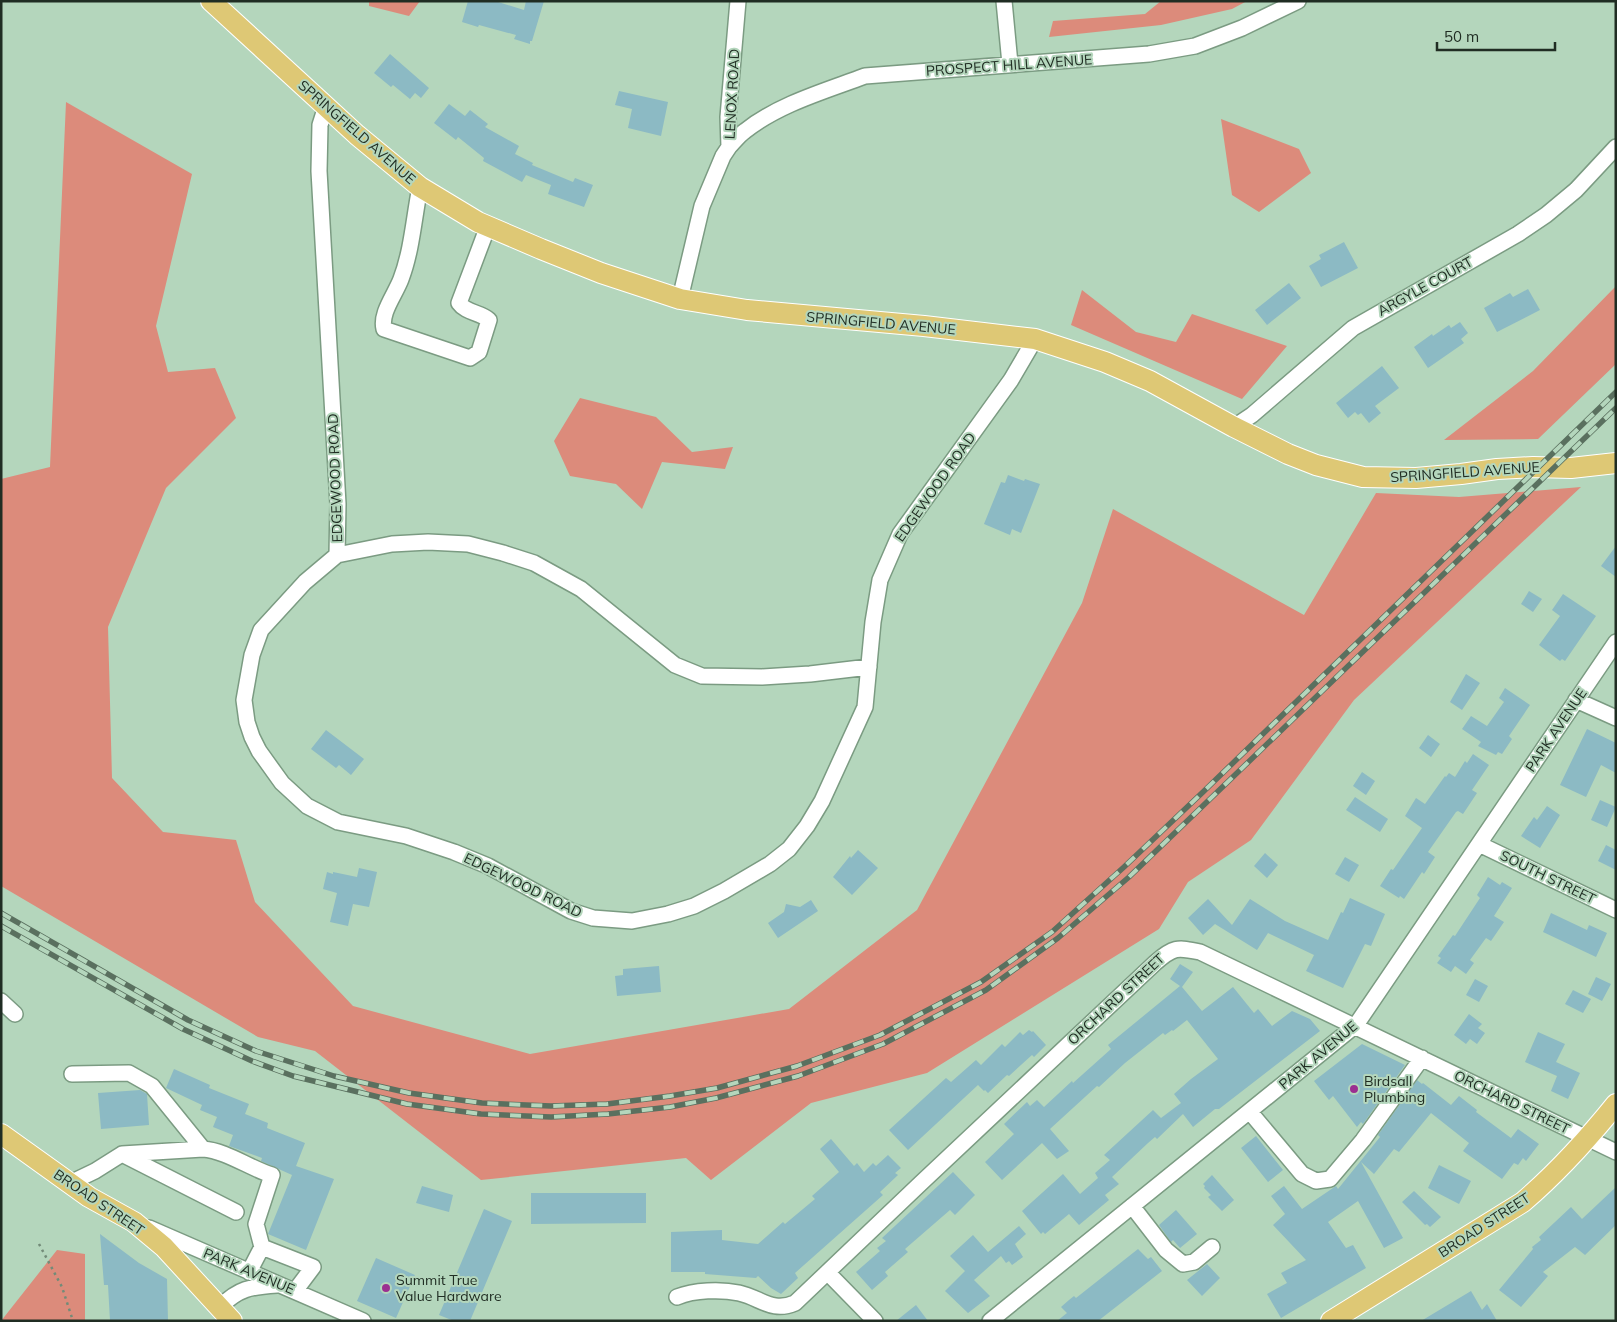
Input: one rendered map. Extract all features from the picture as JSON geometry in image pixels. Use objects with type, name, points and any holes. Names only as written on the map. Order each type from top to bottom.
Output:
[{"type":"main road","name":"SPRINGFIELD AVENUE","points":[[214,2],[357,135],[420,187],[488,226],[601,273],[680,299],[747,310],[924,326],[1035,339],[1132,373],[1288,454],[1316,465],[1363,477],[1416,478],[1497,469],[1533,467],[1571,468],[1616,463]]},
{"type":"main road","name":"BROAD STREET","points":[[1331,1321],[1523,1202],[1551,1178],[1616,1104]]},
{"type":"main road","name":"BROAD STREET","points":[[1,1134],[89,1196],[134,1222],[164,1248],[226,1314]]},
{"type":"street","name":"LENOX ROAD","points":[[680,299],[702,206],[723,156],[729,147],[728,117],[738,1]]},
{"type":"street","points":[[1004,1],[1010,64]]},
{"type":"street","name":"PROSPECT HILL AVENUE","points":[[729,147],[744,132],[759,121],[818,94],[864,76],[1149,54],[1195,46],[1242,28],[1298,1]]},
{"type":"street","name":"EDGEWOOD ROAD","points":[[326,106],[320,125],[319,171],[338,504],[337,555],[304,582],[262,630],[252,655],[244,700],[247,722],[252,737],[266,761],[282,783],[306,806],[338,822],[406,836],[454,852],[488,866],[571,910],[593,918],[632,921],[668,914],[694,906],[762,869],[789,849],[807,826],[822,801],[865,708],[873,622],[880,580],[900,534],[1011,380],[1035,339]]},
{"type":"street","name":"ARGYLE COURT","points":[[1234,427],[1252,415],[1353,328],[1518,234],[1546,215],[1576,190],[1616,147]]},
{"type":"street","points":[[420,187],[401,278],[382,321],[384,330],[470,358],[479,352],[489,320],[483,315],[463,309],[459,303],[488,226]]},
{"type":"street","points":[[337,555],[392,544],[428,542],[468,544],[503,552],[534,563],[581,589],[675,665],[702,676],[744,677],[810,674],[869,667]]},
{"type":"street","name":"PARK AVENUE","points":[[990,1321],[1356,1026],[1616,642]]},
{"type":"street","points":[[1576,700],[1616,718]]},
{"type":"street","name":"SOUTH STREET","points":[[1479,844],[1616,910]]},
{"type":"street","name":"ORCHARD STREET","points":[[677,1297],[696,1291],[737,1293],[776,1314],[795,1303],[1168,952],[1183,948],[1200,952],[1616,1152]]},
{"type":"street","points":[[1,1002],[15,1014]]},
{"type":"street","points":[[1250,1112],[1302,1174],[1316,1181],[1330,1179],[1363,1140],[1422,1058]]},
{"type":"street","points":[[72,1074],[130,1073],[152,1086],[203,1149]]},
{"type":"street","points":[[70,1183],[95,1171],[122,1154],[203,1149],[214,1150],[272,1175],[256,1224],[262,1247],[249,1272]]},
{"type":"street","points":[[122,1154],[236,1212]]},
{"type":"street","points":[[1132,1206],[1166,1250],[1183,1264],[1194,1262],[1212,1247]]},
{"type":"street","name":"PARK AVENUE","points":[[134,1222],[363,1321]]},
{"type":"street","points":[[262,1247],[313,1267],[295,1291]]},
{"type":"street","points":[[828,1273],[875,1321]]},
{"type":"street","points":[[226,1314],[236,1293],[247,1289],[280,1285]]},
{"type":"path","points":[[40,1244],[62,1287],[73,1321]]},
{"type":"shaded area","points":[[369,1],[420,1],[409,16],[369,6]]},
{"type":"shaded area","points":[[1161,1],[1247,1],[1232,9],[1161,25],[1049,37],[1053,21],[1145,14]]},
{"type":"shaded area","points":[[66,102],[192,174],[156,326],[168,372],[215,368],[236,418],[166,488],[108,627],[112,778],[163,832],[236,840],[255,902],[353,1006],[530,1054],[789,1009],[917,910],[1082,603],[1113,509],[1304,615],[1376,493],[1459,497],[1581,487],[1354,700],[1251,840],[1188,882],[1159,929],[927,1073],[811,1103],[711,1180],[686,1158],[481,1180],[315,1051],[258,1037],[1,886],[1,479],[50,467]]},
{"type":"shaded area","points":[[1221,119],[1299,149],[1311,173],[1259,212],[1232,195]]},
{"type":"shaded area","points":[[1616,286],[1616,364],[1538,439],[1444,440],[1533,371]]},
{"type":"shaded area","points":[[1082,290],[1136,332],[1176,342],[1192,314],[1287,346],[1242,399],[1071,325]]},
{"type":"shaded area","points":[[580,398],[656,417],[692,452],[733,447],[725,469],[662,462],[642,509],[616,484],[570,476],[554,441]]},
{"type":"shaded area","points":[[57,1250],[85,1254],[85,1321],[1,1321]]},
{"type":"building","points":[[468,1],[495,1],[524,10],[526,1],[544,1],[530,44],[514,39],[516,35],[462,22]]},
{"type":"building","points":[[390,54],[429,88],[421,98],[415,93],[410,99],[374,73]]},
{"type":"building","points":[[619,91],[668,102],[661,136],[628,128],[632,109],[615,105]]},
{"type":"building","points":[[449,104],[465,116],[470,110],[488,124],[485,127],[519,146],[515,154],[533,163],[532,165],[573,182],[575,178],[593,185],[584,207],[548,194],[551,185],[526,175],[522,182],[483,161],[484,158],[458,137],[456,140],[434,123]]},
{"type":"building","points":[[1344,242],[1358,268],[1321,287],[1309,266],[1321,259],[1319,255]]},
{"type":"building","points":[[1289,283],[1301,298],[1267,325],[1255,310]]},
{"type":"building","points":[[1528,289],[1540,310],[1497,332],[1484,308],[1510,293],[1513,297]]},
{"type":"building","points":[[1460,322],[1468,333],[1461,339],[1464,343],[1428,368],[1414,347],[1432,334],[1433,336],[1449,325],[1451,328]]},
{"type":"building","points":[[1382,366],[1399,388],[1375,406],[1381,413],[1369,423],[1361,413],[1358,415],[1355,412],[1348,418],[1336,403]]},
{"type":"building","points":[[1008,475],[1040,484],[1021,533],[1012,529],[1010,535],[984,524],[1001,482],[1005,483]]},
{"type":"building","points":[[1616,546],[1616,577],[1601,566]]},
{"type":"building","points":[[1529,591],[1542,599],[1533,612],[1521,604]]},
{"type":"building","points":[[1563,594],[1596,616],[1565,661],[1562,659],[1560,661],[1539,645],[1560,616],[1552,610]]},
{"type":"building","points":[[1466,674],[1480,683],[1462,710],[1450,702]]},
{"type":"building","points":[[1505,688],[1530,705],[1509,736],[1512,739],[1502,754],[1498,752],[1496,755],[1478,746],[1481,742],[1462,729],[1471,716],[1487,726],[1504,702],[1499,698]]},
{"type":"building","points":[[1587,729],[1616,743],[1616,773],[1601,765],[1586,797],[1560,785]]},
{"type":"building","points":[[326,730],[364,759],[351,775],[339,765],[336,768],[311,749]]},
{"type":"building","points":[[1428,735],[1440,744],[1431,757],[1419,748]]},
{"type":"building","points":[[1473,754],[1489,765],[1472,790],[1477,793],[1463,814],[1458,811],[1456,812],[1428,852],[1435,857],[1424,874],[1422,872],[1404,899],[1400,896],[1399,898],[1380,886],[1422,828],[1405,816],[1416,798],[1425,804],[1445,776],[1449,773],[1455,777],[1465,761],[1467,763]]},
{"type":"building","points":[[1362,772],[1375,781],[1366,795],[1353,786]]},
{"type":"building","points":[[1355,797],[1388,819],[1380,832],[1346,810]]},
{"type":"building","points":[[1600,800],[1616,807],[1607,827],[1591,820]]},
{"type":"building","points":[[1547,806],[1560,815],[1540,848],[1521,836],[1534,817],[1537,820]]},
{"type":"building","points":[[1606,845],[1616,850],[1616,870],[1598,861]]},
{"type":"building","points":[[858,850],[878,868],[852,895],[833,877],[850,856],[851,858]]},
{"type":"building","points":[[1265,853],[1278,865],[1267,878],[1254,866]]},
{"type":"building","points":[[1345,857],[1359,865],[1349,882],[1335,874]]},
{"type":"building","points":[[359,868],[377,872],[369,907],[353,904],[348,926],[330,922],[337,893],[323,889],[327,872],[357,877]]},
{"type":"building","points":[[1488,877],[1500,885],[1502,882],[1512,888],[1494,916],[1504,922],[1491,941],[1486,938],[1470,960],[1474,963],[1466,974],[1455,966],[1451,972],[1437,963],[1441,958],[1438,956],[1453,935],[1455,936],[1480,898],[1477,895]]},
{"type":"building","points":[[1350,898],[1385,914],[1371,946],[1365,944],[1343,988],[1306,971],[1314,955],[1268,933],[1257,950],[1215,924],[1203,935],[1188,918],[1208,899],[1232,925],[1250,899],[1285,921],[1328,940]]},
{"type":"building","points":[[811,900],[818,911],[778,938],[768,923],[784,912],[786,904],[800,907]]},
{"type":"building","points":[[1551,913],[1587,930],[1589,925],[1607,933],[1596,957],[1543,932]]},
{"type":"building","points":[[1180,964],[1193,972],[1182,987],[1202,1011],[1233,987],[1254,1013],[1258,1009],[1272,1026],[1292,1011],[1310,1019],[1320,1031],[1193,1127],[1183,1114],[1157,1139],[1155,1137],[1148,1143],[1112,1177],[1119,1184],[1105,1195],[1109,1200],[1079,1225],[1069,1214],[1045,1234],[1043,1232],[1041,1234],[1022,1211],[1063,1174],[1080,1194],[1098,1178],[1095,1173],[1110,1160],[1104,1155],[1153,1110],[1161,1118],[1181,1103],[1174,1094],[1218,1059],[1187,1020],[1173,1031],[1165,1035],[1163,1033],[1125,1063],[1099,1087],[1097,1086],[1050,1129],[1069,1151],[1057,1159],[1042,1143],[1002,1180],[985,1162],[1014,1134],[1004,1124],[1027,1102],[1030,1106],[1037,1100],[1044,1107],[1111,1049],[1108,1045],[1180,986],[1170,979]]},
{"type":"building","points":[[659,966],[661,992],[617,996],[615,976],[623,975],[623,969]]},
{"type":"building","points":[[1596,977],[1611,984],[1602,1001],[1588,994]]},
{"type":"building","points":[[1475,979],[1488,986],[1479,1002],[1466,995]]},
{"type":"building","points":[[1573,990],[1591,999],[1583,1013],[1565,1004]]},
{"type":"building","points":[[1469,1014],[1482,1024],[1478,1028],[1485,1033],[1477,1044],[1470,1039],[1466,1044],[1454,1035]]},
{"type":"building","points":[[1029,1030],[1033,1031],[1046,1045],[1034,1057],[1032,1055],[1009,1076],[1007,1075],[988,1093],[978,1085],[908,1150],[889,1130],[946,1078],[951,1082],[976,1060],[981,1065],[1002,1044],[1005,1047],[1020,1032],[1023,1035]]},
{"type":"building","points":[[1538,1032],[1565,1044],[1556,1062],[1580,1073],[1568,1099],[1551,1091],[1557,1076],[1525,1062]]},
{"type":"building","name":"Birdsall Plumbing","points":[[1362,1044],[1405,1065],[1363,1124],[1361,1122],[1357,1127],[1333,1096],[1329,1100],[1314,1081]]},
{"type":"building","points":[[174,1069],[210,1085],[209,1088],[249,1104],[245,1114],[268,1123],[267,1128],[305,1143],[296,1166],[334,1179],[306,1250],[268,1234],[292,1175],[261,1161],[262,1158],[229,1146],[233,1135],[213,1127],[217,1117],[200,1110],[202,1105],[166,1088]]},
{"type":"building","points":[[1417,1080],[1451,1105],[1459,1096],[1477,1110],[1476,1112],[1511,1138],[1518,1129],[1539,1144],[1526,1161],[1523,1158],[1518,1165],[1514,1163],[1502,1179],[1463,1151],[1469,1143],[1431,1113],[1399,1152],[1394,1149],[1374,1174],[1361,1162],[1403,1238],[1384,1248],[1358,1201],[1328,1222],[1346,1248],[1353,1245],[1366,1268],[1281,1318],[1267,1294],[1287,1283],[1281,1273],[1306,1260],[1273,1225],[1285,1214],[1271,1196],[1284,1186],[1302,1209],[1336,1186],[1338,1189],[1380,1137],[1378,1135]]},
{"type":"building","points":[[140,1090],[147,1094],[149,1125],[101,1129],[98,1093]]},
{"type":"building","points":[[1256,1136],[1283,1170],[1268,1182],[1241,1148]]},
{"type":"building","points":[[831,1139],[854,1166],[857,1163],[864,1172],[873,1163],[876,1166],[888,1155],[901,1168],[895,1173],[898,1175],[880,1192],[883,1195],[795,1273],[798,1278],[781,1294],[758,1276],[756,1278],[705,1274],[705,1272],[671,1272],[671,1232],[722,1230],[722,1240],[758,1244],[783,1222],[785,1224],[815,1199],[812,1196],[839,1172],[820,1149]]},
{"type":"building","points":[[1439,1165],[1471,1181],[1459,1204],[1428,1188]]},
{"type":"building","points":[[953,1172],[975,1195],[955,1215],[950,1210],[905,1249],[908,1252],[885,1272],[888,1276],[872,1290],[856,1272],[880,1251],[877,1248],[886,1241],[882,1238]]},
{"type":"building","points":[[1212,1175],[1234,1200],[1222,1211],[1208,1197],[1211,1195],[1204,1188],[1203,1184]]},
{"type":"building","points":[[422,1186],[453,1195],[449,1212],[416,1203]]},
{"type":"building","points":[[1616,1187],[1616,1225],[1585,1255],[1575,1247],[1543,1272],[1548,1276],[1521,1307],[1499,1290],[1533,1249],[1532,1247],[1541,1240],[1539,1237],[1571,1207],[1582,1219]]},
{"type":"building","points":[[1414,1191],[1441,1217],[1430,1227],[1427,1224],[1425,1225],[1402,1202]]},
{"type":"building","points":[[531,1193],[646,1193],[646,1223],[531,1224]]},
{"type":"building","points":[[484,1209],[512,1221],[470,1321],[454,1321],[439,1315]]},
{"type":"building","points":[[1176,1210],[1197,1234],[1180,1248],[1173,1240],[1171,1242],[1159,1225]]},
{"type":"building","points":[[1019,1226],[1026,1234],[1015,1244],[1023,1257],[1012,1265],[1009,1261],[1006,1263],[1001,1256],[974,1280],[990,1296],[968,1313],[945,1291],[965,1271],[950,1256],[973,1235],[988,1252]]},
{"type":"building","points":[[100,1234],[139,1263],[167,1279],[168,1321],[110,1321],[108,1285],[104,1285]]},
{"type":"building","points":[[1138,1249],[1148,1259],[1151,1257],[1162,1271],[1098,1321],[1057,1321],[1067,1313],[1061,1307],[1074,1296],[1076,1298]]},
{"type":"building","name":"Summit True Value Hardware","points":[[376,1258],[415,1275],[396,1318],[357,1301]]},
{"type":"building","points":[[1207,1264],[1220,1278],[1202,1296],[1187,1280]]},
{"type":"building","points":[[1471,1291],[1482,1310],[1487,1304],[1497,1321],[1421,1321]]},
{"type":"building","points":[[916,1305],[928,1321],[896,1321]]},
{"type":"railway","points":[[1,913],[188,1020],[256,1051],[334,1076],[409,1093],[482,1103],[551,1106],[607,1104],[717,1088],[797,1066],[880,1035],[981,982],[1052,932],[1203,792],[1616,392]]},
{"type":"railway","points":[[1,926],[183,1029],[252,1061],[293,1076],[407,1104],[481,1114],[551,1117],[608,1114],[670,1107],[716,1098],[798,1076],[883,1044],[986,990],[1058,938],[1129,877],[1616,408]]},
{"type":"place","name":"Birdsall Plumbing","points":[[1354,1089]]},
{"type":"place","name":"Summit True Value Hardware","points":[[386,1288]]}]
